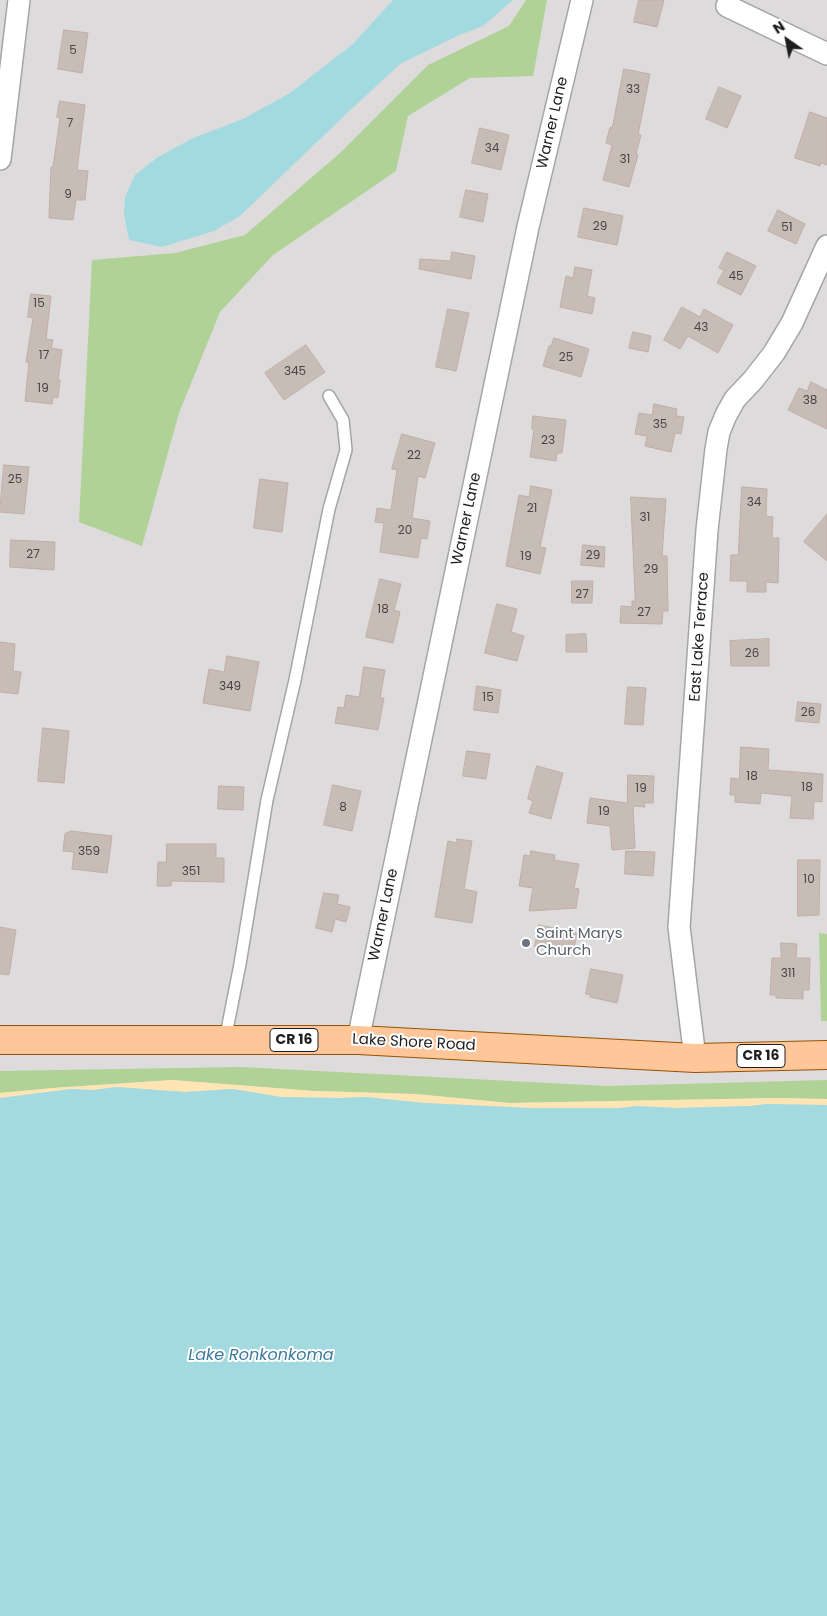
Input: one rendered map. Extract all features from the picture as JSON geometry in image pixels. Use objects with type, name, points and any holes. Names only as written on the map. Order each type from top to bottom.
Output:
[{"type":"main road","name":"Lake Shore Road","points":[[0,1040],[358,1040],[695,1058],[827,1055]]},
{"type":"street","points":[[0,159],[19,0]]},
{"type":"street","name":"Warner Lane","points":[[358,1040],[528,227],[582,0]]},
{"type":"street","points":[[727,6],[827,54]]},
{"type":"street","name":"East Lake Terrace","points":[[695,1058],[679,927],[708,530],[716,450],[719,432],[726,415],[735,399],[774,353],[792,323],[827,246]]},
{"type":"lane","points":[[225,1040],[242,954],[267,800],[295,680],[329,509],[346,450],[343,420],[329,396]]},
{"type":"shaded area","points":[[0,0],[827,0],[827,1616],[0,1616]]},
{"type":"green space","points":[[526,0],[547,0],[533,76],[470,78],[408,116],[396,171],[273,255],[220,312],[179,413],[142,546],[79,522],[92,260],[175,253],[245,235],[340,153],[428,65],[509,26]]},
{"type":"green space","points":[[819,933],[827,934],[827,1021],[821,1021]]},
{"type":"green space","points":[[241,1067],[607,1086],[827,1080],[827,1099],[778,1098],[509,1103],[415,1094],[314,1091],[172,1080],[0,1093],[0,1071]]},
{"type":"sand","points":[[172,1080],[314,1091],[415,1094],[509,1103],[778,1098],[827,1099],[827,1105],[767,1104],[676,1108],[637,1106],[620,1108],[531,1108],[424,1103],[366,1097],[281,1097],[233,1089],[185,1092],[116,1087],[94,1090],[71,1089],[0,1098],[0,1093]]},
{"type":"water","points":[[393,0],[513,0],[483,26],[457,36],[400,64],[240,216],[214,231],[162,247],[129,240],[124,214],[125,197],[135,175],[158,157],[193,138],[243,119],[290,93],[353,44]]},
{"type":"water","name":"Lake Ronkonkoma","points":[[116,1087],[185,1092],[233,1089],[281,1097],[366,1097],[424,1103],[531,1108],[620,1108],[637,1106],[676,1108],[767,1104],[827,1105],[827,1616],[0,1616],[0,1098],[71,1089],[94,1090]]},
{"type":"building","points":[[639,0],[664,0],[657,27],[634,22]]},
{"type":"building","points":[[64,30],[88,33],[82,73],[58,69]]},
{"type":"building","points":[[624,69],[650,74],[638,135],[641,135],[636,154],[638,155],[629,187],[603,180],[612,145],[606,143],[610,127],[612,128]]},
{"type":"building","points":[[719,87],[741,96],[727,128],[706,119]]},
{"type":"building","points":[[60,101],[85,105],[77,170],[88,171],[85,200],[76,200],[73,220],[49,218],[51,167],[53,167],[60,118],[57,117]]},
{"type":"building","points":[[810,112],[827,118],[827,165],[821,163],[820,166],[795,158]]},
{"type":"building","points":[[480,128],[509,135],[501,170],[472,163]]},
{"type":"building","points":[[466,190],[488,194],[483,222],[460,217]]},
{"type":"building","points":[[584,208],[623,216],[617,245],[578,237]]},
{"type":"building","points":[[778,210],[805,224],[796,244],[768,231]]},
{"type":"building","points":[[452,252],[475,256],[471,279],[419,269],[420,259],[450,261]]},
{"type":"building","points":[[727,252],[756,266],[741,295],[717,283],[724,270],[719,268]]},
{"type":"building","points":[[575,267],[592,270],[587,296],[595,298],[592,314],[560,307],[566,276],[573,278]]},
{"type":"building","points":[[31,294],[51,296],[46,339],[53,340],[51,348],[62,350],[58,398],[53,397],[52,404],[25,401],[29,363],[26,362],[33,318],[28,317]]},
{"type":"building","points":[[682,307],[700,317],[704,309],[733,325],[718,353],[688,336],[680,349],[664,340]]},
{"type":"building","points":[[448,309],[469,313],[456,371],[436,367]]},
{"type":"building","points":[[633,332],[651,336],[648,352],[629,348]]},
{"type":"building","points":[[554,338],[589,349],[581,377],[543,366],[549,346],[551,346]]},
{"type":"building","points":[[306,345],[325,372],[284,400],[265,373]]},
{"type":"building","points":[[811,382],[827,390],[827,429],[788,410],[799,388],[807,391]]},
{"type":"building","points":[[654,404],[677,409],[676,416],[684,417],[681,434],[675,433],[671,452],[645,446],[647,436],[635,434],[639,413],[652,415]]},
{"type":"building","points":[[533,416],[566,420],[562,453],[557,453],[556,461],[530,457],[534,430],[532,429]]},
{"type":"building","points":[[402,434],[435,443],[425,478],[418,476],[412,518],[430,521],[427,539],[421,538],[418,558],[380,552],[384,523],[375,522],[377,508],[391,510],[397,470],[392,469]]},
{"type":"building","points":[[4,465],[29,467],[24,514],[0,512]]},
{"type":"building","points":[[260,479],[288,483],[282,532],[254,528]]},
{"type":"building","points":[[531,486],[552,490],[540,547],[546,548],[540,574],[506,566],[519,495],[529,497]]},
{"type":"building","points":[[742,487],[767,489],[766,516],[773,517],[772,538],[779,538],[778,583],[766,582],[766,592],[747,592],[747,581],[730,581],[731,555],[738,555]]},
{"type":"building","points":[[631,497],[666,499],[662,556],[667,556],[668,611],[663,611],[662,624],[620,623],[621,606],[632,607],[632,601],[635,601]]},
{"type":"building","points":[[827,514],[827,561],[804,542]]},
{"type":"building","points":[[11,540],[55,542],[54,570],[10,567]]},
{"type":"building","points":[[583,545],[605,547],[604,567],[581,565]]},
{"type":"building","points":[[380,579],[401,584],[394,610],[400,612],[393,643],[366,637]]},
{"type":"building","points":[[572,581],[593,581],[592,603],[572,603]]},
{"type":"building","points":[[497,604],[517,609],[511,632],[524,636],[517,661],[485,653]]},
{"type":"building","points":[[586,634],[587,652],[566,652],[566,635]]},
{"type":"building","points":[[769,639],[769,666],[731,666],[730,641]]},
{"type":"building","points":[[0,642],[15,644],[13,671],[21,672],[18,694],[0,692]]},
{"type":"building","points":[[227,656],[259,662],[250,711],[203,703],[209,669],[224,672]]},
{"type":"building","points":[[364,667],[385,670],[380,698],[384,698],[378,730],[335,723],[338,707],[344,708],[346,695],[359,697]]},
{"type":"building","points":[[477,686],[501,690],[498,713],[474,710]]},
{"type":"building","points":[[628,687],[646,688],[643,725],[625,724]]},
{"type":"building","points":[[798,702],[821,704],[819,723],[796,721]]},
{"type":"building","points":[[43,728],[69,731],[64,783],[38,781]]},
{"type":"building","points":[[741,747],[769,749],[768,770],[823,774],[822,802],[814,801],[813,819],[790,818],[792,796],[761,793],[760,804],[735,802],[735,795],[730,795],[731,778],[739,779]]},
{"type":"building","points":[[467,751],[490,754],[486,779],[463,776]]},
{"type":"building","points":[[537,766],[563,773],[551,819],[529,813],[533,801],[528,799]]},
{"type":"building","points":[[628,775],[654,776],[653,803],[644,803],[645,807],[633,806],[635,848],[612,850],[610,826],[587,823],[590,798],[627,803]]},
{"type":"building","points":[[333,785],[361,791],[352,831],[324,825]]},
{"type":"building","points":[[219,786],[244,787],[243,810],[218,809]]},
{"type":"building","points":[[71,831],[112,836],[107,873],[72,869],[74,852],[63,851],[65,834]]},
{"type":"building","points":[[457,839],[472,841],[464,889],[477,892],[472,923],[435,917],[448,841],[457,843]]},
{"type":"building","points":[[167,844],[216,844],[216,858],[224,858],[224,882],[172,881],[171,886],[157,886],[158,862],[166,862]]},
{"type":"building","points":[[531,851],[555,855],[554,860],[579,864],[574,888],[579,889],[576,908],[529,911],[533,888],[519,886],[524,855],[530,856]]},
{"type":"building","points":[[626,851],[655,852],[653,876],[625,874]]},
{"type":"building","points":[[798,860],[820,860],[819,915],[798,916]]},
{"type":"building","points":[[324,893],[339,895],[337,904],[350,907],[346,922],[335,919],[332,932],[316,928]]},
{"type":"building","points":[[539,925],[577,933],[573,954],[535,947]]},
{"type":"building","points":[[0,927],[16,930],[9,975],[0,974]]},
{"type":"building","points":[[781,943],[797,944],[796,958],[810,958],[809,990],[803,990],[803,999],[776,998],[776,995],[770,995],[772,958],[781,958]]},
{"type":"building","points":[[591,969],[623,975],[617,1003],[590,997],[591,995],[586,994]]},
{"type":"place","name":"Saint Marys Church","points":[[526,943]]}]
